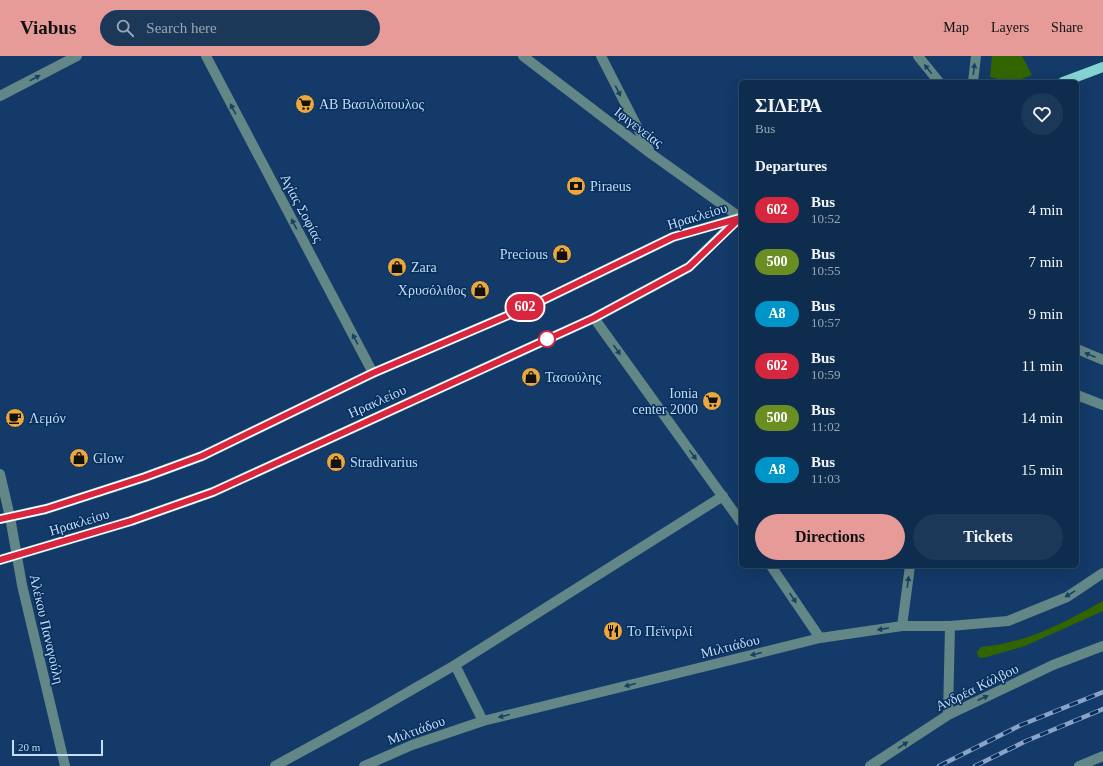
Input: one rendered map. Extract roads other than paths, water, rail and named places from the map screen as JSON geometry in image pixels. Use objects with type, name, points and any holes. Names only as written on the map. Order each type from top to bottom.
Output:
[{"type":"main road","points":[[1068,80],[1103,67]]},
{"type":"main road","name":"Ηρακλείου","points":[[5,518],[46,509],[145,477],[202,456],[373,373],[539,302],[673,237],[739,219]]},
{"type":"main road","name":"Ηρακλείου","points":[[0,560],[131,521],[213,492],[594,318],[689,267],[739,220]]},
{"type":"street","points":[[0,96],[77,56]]},
{"type":"street","name":"Αγίας Σοφίας","points":[[206,56],[373,373]]},
{"type":"street","name":"Ιφιγενείας","points":[[523,56],[650,153],[739,217]]},
{"type":"street","points":[[601,56],[650,153]]},
{"type":"street","points":[[918,56],[937,80]]},
{"type":"street","points":[[973,80],[976,56]]},
{"type":"street","points":[[594,318],[739,519]]},
{"type":"street","points":[[1079,350],[1103,360]]},
{"type":"street","points":[[1079,396],[1103,405]]},
{"type":"street","name":"Αλέκου Παναγούλη","points":[[0,474],[5,518],[16,556],[65,766]]},
{"type":"street","points":[[276,766],[455,665],[723,496]]},
{"type":"street","points":[[772,568],[820,638]]},
{"type":"street","points":[[902,626],[910,568]]},
{"type":"street","name":"Μιλτιάδου","points":[[364,766],[412,745],[483,721],[820,638],[902,626],[950,626],[1008,621],[1067,597],[1103,573]]},
{"type":"street","points":[[948,715],[950,626]]},
{"type":"street","name":"Ανδρέα Κάλβου","points":[[870,766],[948,715],[1053,665],[1103,646]]},
{"type":"street","points":[[455,665],[483,721]]},
{"type":"street","points":[[1079,766],[1103,756]]},
{"type":"railway","points":[[939,766],[1021,725],[1103,692]]},
{"type":"railway","points":[[975,766],[1026,741],[1103,709]]},
{"type":"place","name":"ΑΒ Βασιλόπουλος","points":[[305,104]]},
{"type":"place","name":"Piraeus","points":[[576,186]]},
{"type":"place","name":"Precious","points":[[562,254]]},
{"type":"place","name":"Zara","points":[[397,267]]},
{"type":"place","name":"Χρυσόλιθος","points":[[480,290]]},
{"type":"place","name":"Τασούλης","points":[[531,377]]},
{"type":"place","name":"Ionia center 2000","points":[[712,401]]},
{"type":"place","name":"Λεμόν","points":[[15,418]]},
{"type":"place","name":"Glow","points":[[79,458]]},
{"type":"place","name":"Stradivarius","points":[[336,462]]},
{"type":"place","name":"Το Πεϊνιρλί","points":[[613,631]]}]
